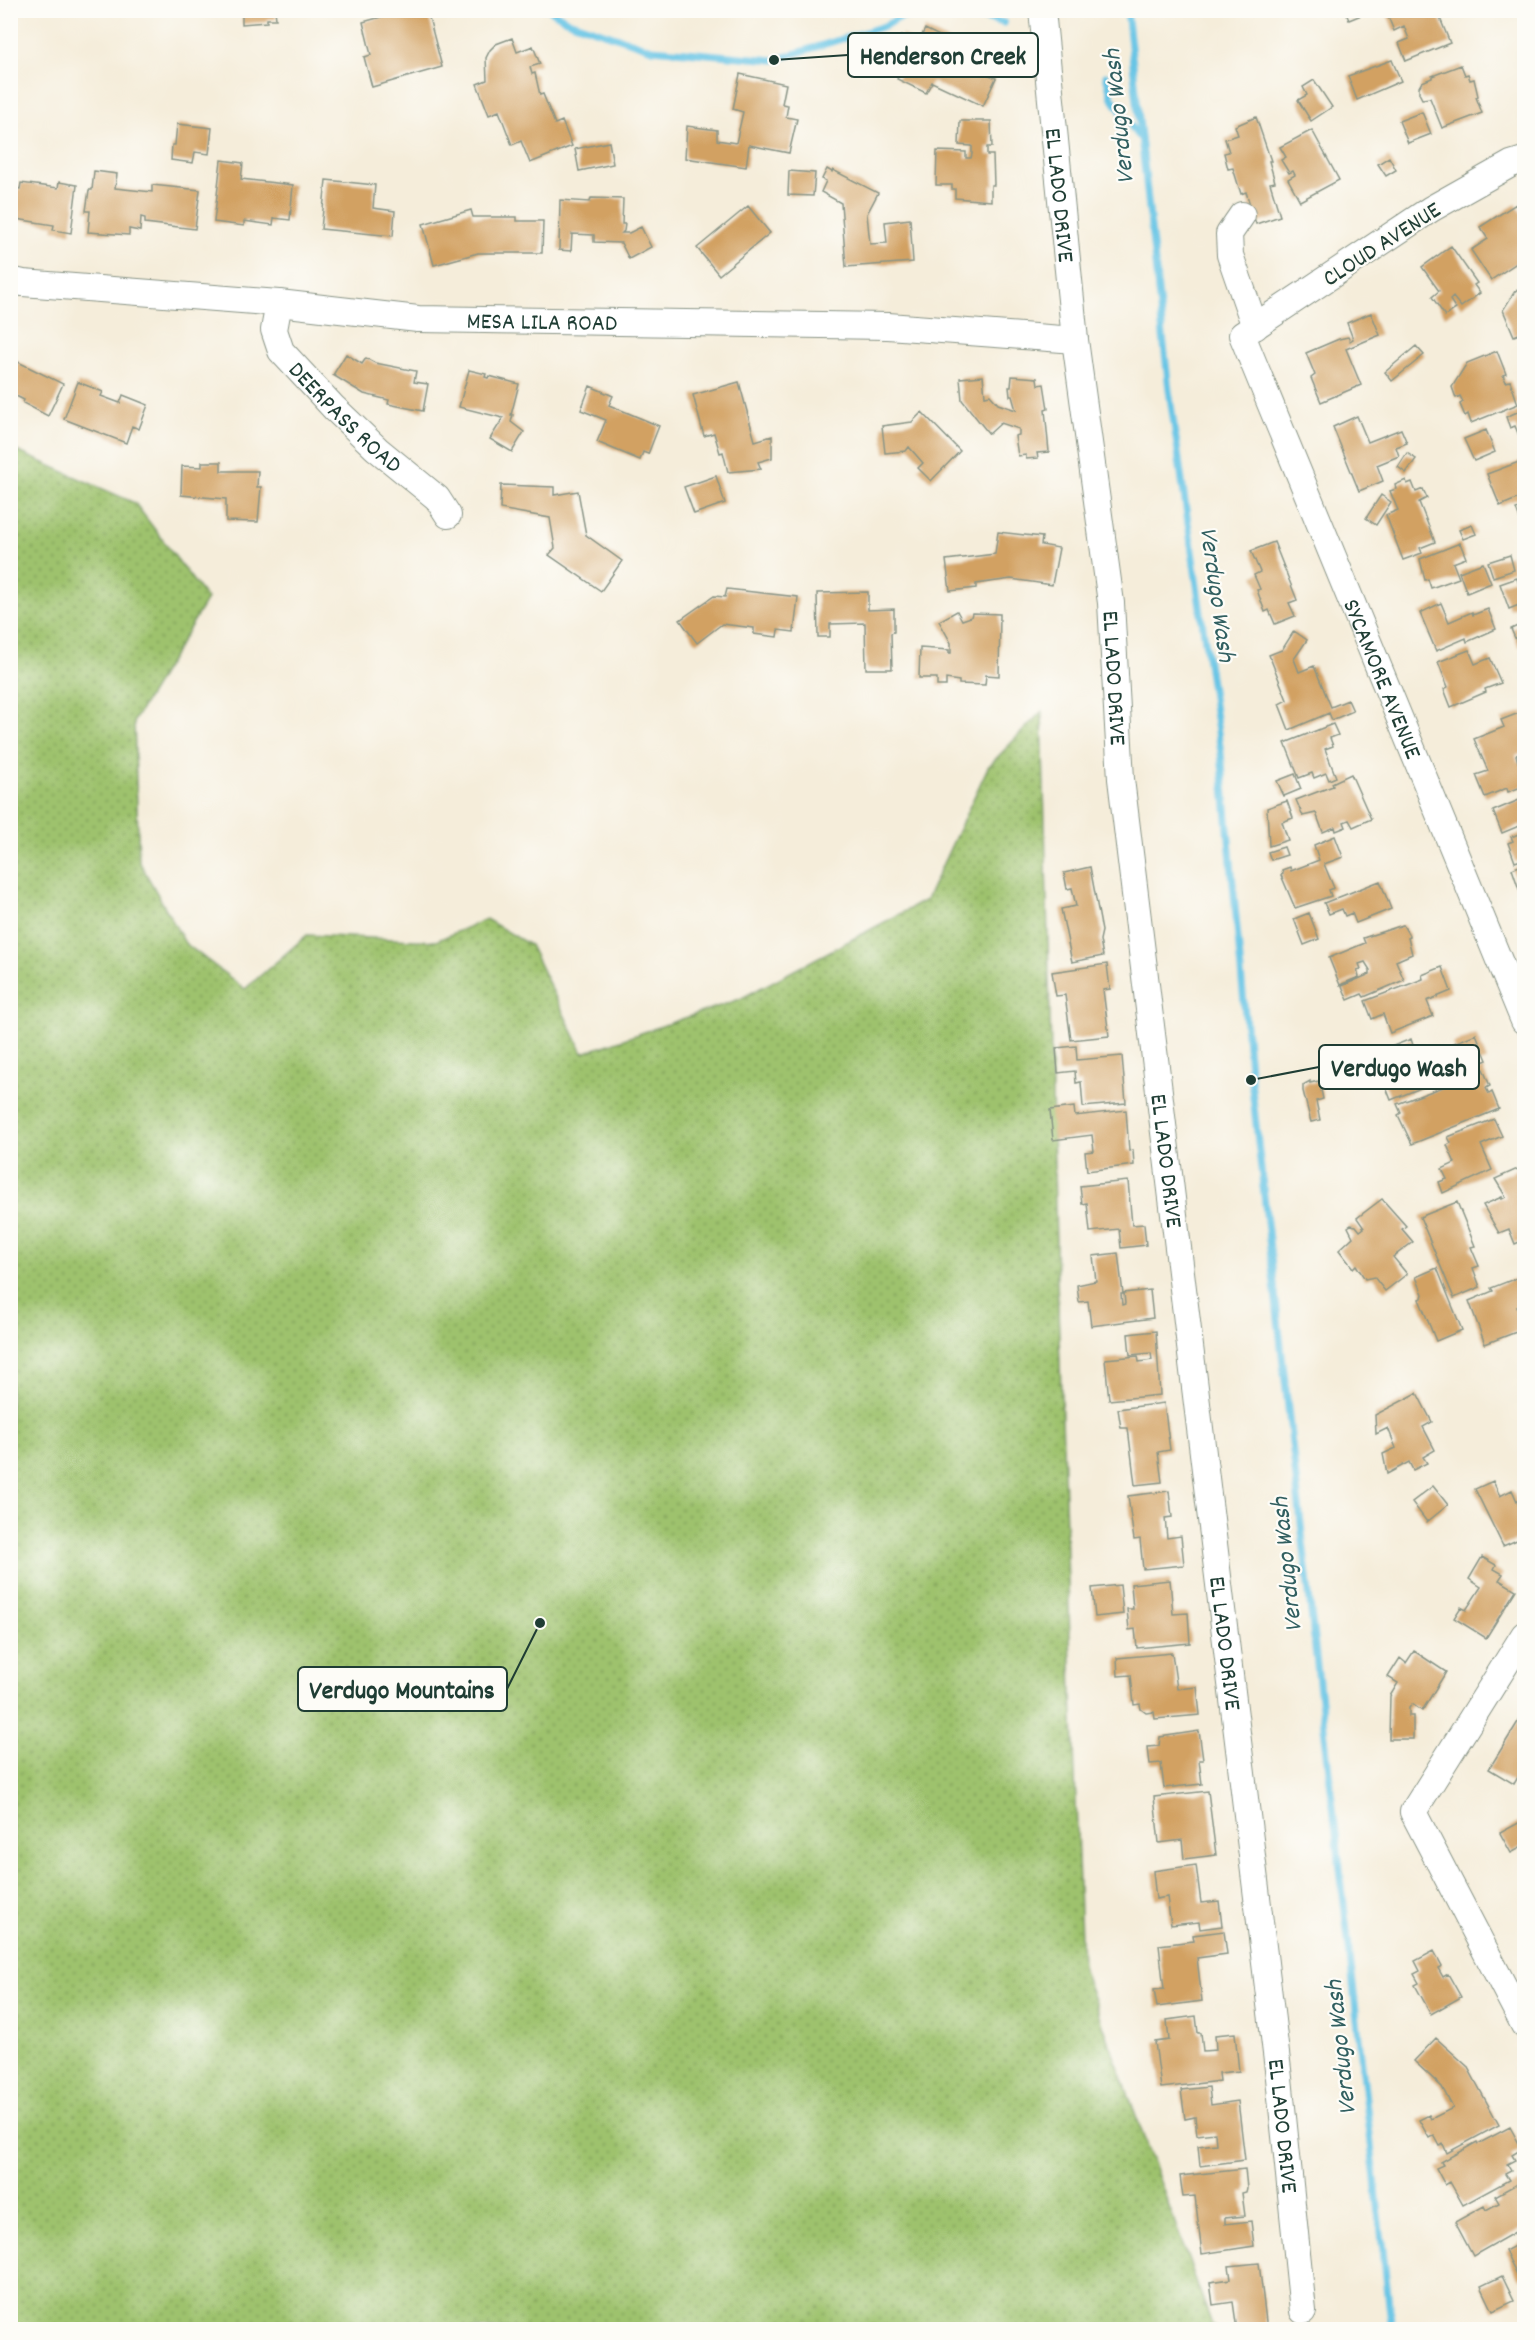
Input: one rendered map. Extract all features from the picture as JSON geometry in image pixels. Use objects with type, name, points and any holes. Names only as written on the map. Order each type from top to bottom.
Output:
[{"type":"street","name":"EL LADO DRIVE","points":[[1042,10],[1075,340],[1111,603],[1121,779],[1277,2066],[1303,2311]]},
{"type":"street","name":"CLOUD AVENUE","points":[[1249,331],[1431,209],[1511,164],[1524,160]]},
{"type":"street","name":"SYCAMORE AVENUE","points":[[1242,215],[1229,234],[1230,255],[1249,331],[1524,1021]]},
{"type":"street","name":"MESA LILA ROAD","points":[[10,280],[23,283],[279,303],[418,319],[888,326],[1075,340]]},
{"type":"street","name":"DEERPASS ROAD","points":[[279,303],[274,330],[281,351],[334,408],[377,449],[437,498],[448,515]]},
{"type":"street","points":[[1524,1635],[1413,1812],[1524,2025]]},
{"type":"green space","points":[[10,448],[135,503],[207,599],[134,721],[139,861],[185,943],[245,989],[307,935],[436,941],[486,919],[530,945],[583,1053],[740,999],[926,900],[988,767],[1042,711],[1057,1280],[1082,1967],[1211,2322],[1217,2329],[11,2329]]},
{"type":"building","points":[[242,10],[275,10],[276,19],[242,24]]},
{"type":"building","points":[[406,10],[427,10],[442,67],[372,87],[364,57],[371,55],[363,22]]},
{"type":"building","points":[[1395,10],[1442,10],[1444,17],[1440,18],[1450,43],[1406,61],[1399,43],[1409,39],[1404,26],[1394,31],[1387,14]]},
{"type":"building","points":[[1345,11],[1371,11],[1349,20]]},
{"type":"building","points":[[925,29],[958,45],[952,57],[996,78],[983,106],[932,82],[926,93],[897,79],[902,69],[889,62],[902,35],[918,43]]},
{"type":"building","points":[[512,38],[517,52],[533,46],[540,64],[530,67],[532,74],[535,73],[540,95],[543,94],[555,124],[562,121],[572,146],[530,163],[521,141],[512,145],[499,111],[489,115],[477,84],[487,80],[486,58],[490,50],[496,44]]},
{"type":"building","points":[[1392,60],[1401,81],[1357,100],[1348,76]]},
{"type":"building","points":[[1461,65],[1465,75],[1468,74],[1470,80],[1474,79],[1478,96],[1476,97],[1482,113],[1442,128],[1430,98],[1422,99],[1419,87],[1422,82],[1432,76]]},
{"type":"building","points":[[740,74],[786,84],[782,104],[788,105],[786,117],[797,119],[789,153],[749,145],[746,167],[685,158],[687,126],[717,130],[717,140],[736,143],[743,112],[733,109]]},
{"type":"building","points":[[1314,80],[1332,107],[1311,121],[1298,100],[1307,95],[1303,87]]},
{"type":"building","points":[[1422,112],[1431,134],[1408,143],[1399,121]]},
{"type":"building","points":[[1256,117],[1271,161],[1269,161],[1275,182],[1270,183],[1280,216],[1256,224],[1246,192],[1241,194],[1233,168],[1228,169],[1224,153],[1229,152],[1225,139],[1238,135],[1235,126]]},
{"type":"building","points":[[960,121],[991,121],[992,147],[987,147],[987,155],[993,155],[994,185],[991,185],[991,201],[955,198],[955,189],[952,189],[952,185],[936,185],[937,151],[966,152],[966,158],[971,158],[972,146],[959,145]]},
{"type":"building","points":[[177,124],[212,128],[209,154],[195,152],[193,163],[171,160]]},
{"type":"building","points":[[1312,130],[1339,180],[1300,201],[1288,179],[1295,175],[1293,171],[1289,173],[1281,160],[1286,157],[1280,147]]},
{"type":"building","points":[[609,142],[613,164],[579,171],[575,149]]},
{"type":"building","points":[[1389,157],[1396,170],[1386,176],[1378,164]]},
{"type":"building","points":[[221,160],[243,163],[241,179],[293,185],[290,220],[274,218],[273,225],[244,221],[244,226],[214,222]]},
{"type":"building","points":[[827,169],[878,193],[867,214],[870,244],[887,243],[885,222],[910,219],[913,262],[846,267],[841,203],[821,192],[826,181],[822,179]]},
{"type":"building","points":[[94,171],[117,174],[115,188],[152,192],[152,185],[200,190],[195,229],[145,223],[145,218],[141,217],[140,231],[129,229],[129,235],[88,232],[90,211],[86,211]]},
{"type":"building","points":[[789,171],[815,173],[813,196],[788,195]]},
{"type":"building","points":[[326,180],[375,185],[373,208],[395,211],[393,236],[321,229]]},
{"type":"building","points":[[59,182],[77,185],[71,233],[53,230],[54,225],[10,218],[10,188],[20,189],[21,183],[58,188]]},
{"type":"building","points":[[591,198],[623,199],[622,224],[625,224],[622,233],[629,233],[641,227],[651,247],[629,259],[621,243],[594,242],[594,235],[572,234],[571,251],[559,250],[560,200],[590,202]]},
{"type":"building","points":[[1516,204],[1524,217],[1524,245],[1522,246],[1524,258],[1491,280],[1471,250],[1488,239],[1480,227]]},
{"type":"building","points":[[748,206],[770,233],[719,275],[697,248]]},
{"type":"building","points":[[471,210],[473,217],[517,217],[517,221],[543,221],[542,253],[478,253],[434,265],[423,224]]},
{"type":"building","points":[[1451,246],[1477,283],[1474,285],[1480,293],[1461,307],[1453,297],[1450,300],[1456,309],[1445,316],[1432,297],[1439,291],[1422,267]]},
{"type":"building","points":[[1524,287],[1524,332],[1514,336],[1503,310],[1515,291]]},
{"type":"building","points":[[1371,313],[1380,335],[1346,349],[1361,385],[1321,402],[1311,378],[1315,375],[1306,353],[1339,339],[1348,337],[1350,341],[1353,339],[1347,323]]},
{"type":"building","points":[[1416,346],[1424,355],[1392,381],[1385,372]]},
{"type":"building","points":[[1497,351],[1506,374],[1503,375],[1506,382],[1510,381],[1518,404],[1471,423],[1468,414],[1465,416],[1460,404],[1463,402],[1460,396],[1456,398],[1452,387],[1467,363]]},
{"type":"building","points":[[346,354],[362,364],[366,358],[375,363],[416,371],[414,382],[428,384],[423,411],[388,404],[389,400],[364,394],[333,375]]},
{"type":"building","points":[[10,358],[63,384],[48,416],[23,403],[24,400],[10,393]]},
{"type":"building","points":[[469,370],[486,374],[485,377],[488,378],[489,376],[519,384],[511,422],[524,432],[512,452],[490,439],[503,418],[459,407]]},
{"type":"building","points":[[983,376],[985,396],[990,395],[998,404],[1016,410],[1012,396],[1010,396],[1009,387],[1011,387],[1012,376],[1037,378],[1038,385],[1044,384],[1048,409],[1045,410],[1049,452],[1037,453],[1038,458],[1026,459],[1026,455],[1018,456],[1015,436],[1019,435],[1019,429],[1001,423],[989,434],[962,400],[960,378]]},
{"type":"building","points":[[78,382],[103,392],[101,396],[120,403],[123,395],[148,405],[139,429],[132,426],[126,443],[64,419]]},
{"type":"building","points":[[739,382],[755,441],[772,436],[772,458],[758,462],[761,469],[728,472],[723,452],[720,453],[714,433],[704,436],[693,395]]},
{"type":"building","points":[[590,386],[613,396],[609,405],[659,426],[648,454],[643,452],[640,460],[597,442],[606,420],[581,410]]},
{"type":"building","points":[[1524,409],[1524,442],[1522,443],[1515,426],[1510,428],[1506,417]]},
{"type":"building","points":[[922,412],[960,451],[931,481],[918,468],[923,463],[909,447],[906,451],[885,453],[882,426],[912,422]]},
{"type":"building","points":[[1357,416],[1368,442],[1401,429],[1407,443],[1396,447],[1399,456],[1377,465],[1383,481],[1359,491],[1333,427]]},
{"type":"building","points":[[1486,430],[1495,452],[1474,461],[1464,439]]},
{"type":"building","points":[[1407,453],[1416,459],[1406,473],[1398,467]]},
{"type":"building","points":[[1524,460],[1524,496],[1500,506],[1487,474]]},
{"type":"building","points":[[202,462],[221,462],[221,471],[258,471],[257,487],[261,487],[258,522],[226,521],[226,499],[181,495],[182,466],[202,467]]},
{"type":"building","points":[[716,476],[725,503],[694,514],[684,487]]},
{"type":"building","points":[[1406,480],[1407,484],[1412,482],[1416,492],[1423,489],[1427,498],[1419,502],[1435,542],[1420,548],[1422,553],[1403,560],[1386,515],[1398,510],[1390,491],[1396,489],[1395,485]]},
{"type":"building","points":[[501,485],[554,487],[554,495],[578,491],[586,535],[622,561],[601,591],[549,555],[555,548],[550,518],[500,509]]},
{"type":"building","points":[[1381,495],[1391,502],[1376,525],[1366,518]]},
{"type":"building","points":[[1524,505],[1524,530],[1516,509]]},
{"type":"building","points":[[1472,525],[1476,534],[1463,539],[1459,530]]},
{"type":"building","points":[[998,532],[1042,537],[1041,545],[1059,548],[1052,585],[1011,579],[976,584],[976,588],[950,591],[946,560],[995,554]]},
{"type":"building","points":[[1274,542],[1297,600],[1289,603],[1295,616],[1275,624],[1269,610],[1265,612],[1257,590],[1260,589],[1254,575],[1260,572],[1251,551]]},
{"type":"building","points":[[1460,543],[1466,558],[1453,563],[1459,578],[1431,588],[1428,579],[1425,580],[1420,559]]},
{"type":"building","points":[[1510,555],[1514,570],[1493,577],[1488,562]]},
{"type":"building","points":[[1483,563],[1491,583],[1467,593],[1459,572]]},
{"type":"building","points":[[1517,578],[1524,603],[1509,609],[1500,584]]},
{"type":"building","points":[[727,589],[798,597],[794,632],[778,630],[777,637],[754,634],[754,628],[722,624],[697,643],[680,620],[714,596],[725,597]]},
{"type":"building","points":[[868,592],[868,610],[894,609],[894,632],[891,633],[892,669],[866,669],[865,623],[830,624],[830,637],[818,637],[817,593]]},
{"type":"building","points":[[1441,603],[1449,622],[1472,612],[1473,615],[1488,609],[1496,629],[1467,642],[1466,638],[1436,651],[1420,613]]},
{"type":"building","points":[[957,611],[962,620],[971,617],[972,613],[1000,614],[999,676],[986,675],[985,685],[959,684],[959,681],[946,679],[946,686],[937,686],[937,678],[919,678],[920,648],[949,650],[951,653],[951,643],[939,621]]},
{"type":"building","points":[[1524,623],[1524,644],[1519,647],[1511,629]]},
{"type":"building","points":[[1294,631],[1307,640],[1294,659],[1299,672],[1314,666],[1331,707],[1348,700],[1353,711],[1332,720],[1329,713],[1289,730],[1279,704],[1287,700],[1269,655],[1282,650]]},
{"type":"building","points":[[1469,650],[1475,664],[1490,658],[1501,683],[1451,707],[1444,689],[1448,687],[1438,662]]},
{"type":"building","points":[[1524,711],[1524,752],[1516,755],[1518,762],[1524,759],[1524,786],[1508,792],[1507,788],[1485,797],[1476,775],[1488,771],[1474,739],[1504,727],[1501,720]]},
{"type":"building","points":[[1333,724],[1338,735],[1330,738],[1333,746],[1325,749],[1336,777],[1329,780],[1326,773],[1314,778],[1312,773],[1299,778],[1285,743]]},
{"type":"building","points":[[1295,774],[1301,789],[1284,796],[1277,781]]},
{"type":"building","points":[[1351,774],[1371,819],[1353,827],[1349,820],[1344,822],[1346,827],[1336,831],[1335,827],[1323,832],[1316,813],[1303,816],[1296,800],[1333,786],[1332,783]]},
{"type":"building","points":[[1524,798],[1524,824],[1502,833],[1493,811]]},
{"type":"building","points":[[1287,801],[1293,818],[1282,822],[1288,840],[1269,846],[1267,808]]},
{"type":"building","points":[[1524,832],[1524,859],[1515,862],[1508,843],[1513,841],[1511,837]]},
{"type":"building","points":[[1335,836],[1343,857],[1324,864],[1334,888],[1329,890],[1331,896],[1295,908],[1281,875],[1282,870],[1290,867],[1291,871],[1319,860],[1314,845]]},
{"type":"building","points":[[1284,847],[1287,855],[1271,860],[1268,852]]},
{"type":"building","points":[[1524,864],[1524,904],[1512,869]]},
{"type":"building","points":[[1090,867],[1102,931],[1100,940],[1103,956],[1072,962],[1061,909],[1076,906],[1072,888],[1067,889],[1064,873]]},
{"type":"building","points":[[1380,881],[1391,909],[1356,923],[1352,913],[1345,916],[1342,909],[1329,914],[1324,903]]},
{"type":"building","points":[[1309,913],[1319,939],[1304,945],[1294,919]]},
{"type":"building","points":[[1403,925],[1410,937],[1408,938],[1412,954],[1396,961],[1404,980],[1364,997],[1362,994],[1348,1000],[1342,986],[1370,974],[1370,970],[1365,962],[1359,964],[1361,969],[1357,970],[1359,977],[1340,985],[1329,958],[1365,943],[1363,938]]},
{"type":"building","points":[[1107,964],[1110,989],[1103,990],[1109,1036],[1071,1040],[1065,995],[1056,996],[1052,972]]},
{"type":"building","points":[[1442,967],[1451,991],[1427,1001],[1433,1016],[1390,1033],[1383,1014],[1372,1019],[1365,1001],[1423,979],[1422,975]]},
{"type":"building","points":[[1476,1034],[1487,1060],[1463,1070],[1452,1044]]},
{"type":"building","points":[[1411,1039],[1420,1067],[1431,1063],[1438,1081],[1391,1100],[1373,1054]]},
{"type":"building","points":[[1076,1046],[1077,1060],[1122,1056],[1126,1103],[1083,1107],[1081,1082],[1076,1083],[1075,1071],[1058,1073],[1056,1048]]},
{"type":"building","points":[[1483,1069],[1490,1086],[1486,1088],[1489,1094],[1492,1092],[1499,1109],[1412,1144],[1398,1115],[1401,1113],[1397,1104],[1454,1083],[1453,1081]]},
{"type":"building","points":[[1310,1081],[1310,1083],[1319,1081],[1323,1099],[1316,1101],[1320,1120],[1311,1122],[1303,1091],[1303,1085]]},
{"type":"building","points":[[1074,1107],[1075,1116],[1126,1110],[1129,1151],[1133,1150],[1134,1165],[1087,1171],[1085,1152],[1094,1151],[1092,1135],[1053,1140],[1050,1110]]},
{"type":"building","points":[[1494,1119],[1502,1136],[1481,1145],[1492,1170],[1443,1193],[1439,1182],[1447,1179],[1442,1169],[1455,1163],[1447,1145],[1451,1143],[1448,1137]]},
{"type":"building","points":[[1522,1167],[1524,1173],[1524,1240],[1515,1244],[1509,1229],[1499,1233],[1483,1205],[1506,1197],[1495,1179]]},
{"type":"building","points":[[1128,1181],[1132,1225],[1144,1224],[1146,1245],[1121,1248],[1119,1229],[1090,1232],[1087,1203],[1082,1204],[1080,1186]]},
{"type":"building","points":[[1382,1199],[1406,1226],[1402,1229],[1413,1242],[1393,1257],[1407,1274],[1385,1291],[1374,1277],[1365,1279],[1356,1265],[1353,1268],[1339,1250],[1353,1237],[1348,1227],[1356,1226],[1360,1231],[1364,1228],[1357,1218]]},
{"type":"building","points":[[1457,1202],[1475,1246],[1471,1247],[1479,1266],[1473,1268],[1480,1287],[1454,1298],[1420,1217]]},
{"type":"building","points":[[1118,1253],[1123,1294],[1121,1294],[1122,1305],[1125,1304],[1124,1293],[1150,1290],[1153,1318],[1091,1326],[1088,1301],[1079,1302],[1077,1285],[1096,1281],[1093,1256]]},
{"type":"building","points":[[1437,1268],[1462,1330],[1436,1341],[1419,1299],[1423,1294],[1416,1277]]},
{"type":"building","points":[[1524,1275],[1524,1304],[1517,1307],[1524,1329],[1485,1344],[1469,1301],[1493,1291],[1491,1288]]},
{"type":"building","points":[[1156,1331],[1160,1395],[1109,1400],[1105,1359],[1138,1356],[1139,1362],[1152,1360],[1151,1353],[1130,1355],[1128,1334]]},
{"type":"building","points":[[1417,1393],[1432,1422],[1423,1427],[1435,1450],[1423,1457],[1427,1463],[1413,1470],[1409,1462],[1387,1474],[1383,1454],[1396,1448],[1388,1428],[1376,1434],[1375,1415]]},
{"type":"building","points":[[1164,1403],[1170,1450],[1158,1452],[1162,1482],[1135,1485],[1128,1428],[1121,1428],[1118,1409]]},
{"type":"building","points":[[1493,1481],[1500,1496],[1512,1490],[1520,1508],[1524,1505],[1524,1537],[1503,1546],[1475,1489]]},
{"type":"building","points":[[1433,1486],[1448,1505],[1427,1522],[1412,1502]]},
{"type":"building","points":[[1169,1491],[1172,1517],[1165,1518],[1167,1538],[1181,1536],[1184,1565],[1143,1569],[1140,1539],[1134,1540],[1128,1496]]},
{"type":"building","points":[[1482,1557],[1496,1565],[1494,1569],[1503,1574],[1499,1580],[1516,1590],[1486,1638],[1454,1618],[1461,1607],[1466,1610],[1481,1587],[1469,1579]]},
{"type":"building","points":[[1170,1580],[1173,1614],[1188,1613],[1190,1643],[1137,1648],[1135,1629],[1129,1630],[1127,1609],[1133,1609],[1131,1584]]},
{"type":"building","points":[[1120,1585],[1123,1614],[1095,1617],[1092,1588]]},
{"type":"building","points":[[1414,1651],[1446,1672],[1422,1711],[1412,1704],[1409,1708],[1409,1716],[1413,1716],[1413,1739],[1389,1739],[1390,1696],[1398,1683],[1388,1677],[1400,1658],[1406,1663]]},
{"type":"building","points":[[1172,1653],[1177,1689],[1197,1687],[1200,1715],[1155,1719],[1154,1712],[1146,1713],[1141,1709],[1140,1704],[1134,1705],[1131,1675],[1118,1676],[1117,1658]]},
{"type":"building","points":[[1524,1716],[1524,1767],[1514,1784],[1489,1769],[1521,1717]]},
{"type":"building","points":[[1199,1731],[1203,1760],[1199,1760],[1202,1784],[1164,1788],[1161,1763],[1150,1764],[1148,1747],[1159,1746],[1160,1737]]},
{"type":"building","points":[[1208,1791],[1216,1855],[1184,1859],[1182,1840],[1159,1843],[1154,1797]]},
{"type":"building","points":[[1524,1820],[1524,1846],[1511,1853],[1500,1833]]},
{"type":"building","points":[[1196,1865],[1201,1903],[1219,1901],[1222,1926],[1200,1929],[1199,1922],[1171,1925],[1167,1897],[1156,1899],[1153,1871]]},
{"type":"building","points":[[1224,1931],[1227,1954],[1197,1958],[1202,2001],[1157,2007],[1154,1990],[1164,1989],[1159,1945],[1194,1941],[1193,1935]]},
{"type":"building","points":[[1434,1951],[1442,1966],[1438,1968],[1443,1977],[1448,1974],[1461,1997],[1431,2014],[1415,1985],[1419,1983],[1414,1974],[1420,1971],[1415,1961]]},
{"type":"building","points":[[1196,2016],[1203,2051],[1216,2050],[1215,2035],[1235,2033],[1239,2071],[1219,2073],[1220,2081],[1161,2088],[1155,2042],[1169,2040],[1167,2020]]},
{"type":"building","points":[[1436,2038],[1467,2066],[1499,2125],[1447,2153],[1443,2144],[1440,2146],[1434,2135],[1429,2138],[1419,2120],[1429,2115],[1431,2119],[1453,2108],[1442,2087],[1414,2061]]},
{"type":"building","points":[[1209,2087],[1211,2105],[1238,2101],[1245,2160],[1200,2166],[1198,2146],[1216,2144],[1215,2133],[1197,2135],[1195,2117],[1185,2119],[1181,2090]]},
{"type":"building","points":[[1510,2127],[1522,2149],[1512,2155],[1515,2160],[1507,2164],[1511,2171],[1505,2174],[1509,2180],[1463,2205],[1450,2182],[1445,2185],[1436,2168],[1443,2165],[1441,2162],[1477,2142],[1478,2144]]},
{"type":"building","points":[[1245,2169],[1247,2188],[1246,2192],[1242,2193],[1245,2216],[1225,2218],[1225,2224],[1251,2221],[1254,2246],[1202,2254],[1195,2196],[1183,2197],[1180,2176]]},
{"type":"building","points":[[1524,2180],[1524,2227],[1473,2256],[1455,2222],[1484,2206],[1486,2210],[1499,2203],[1495,2196]]},
{"type":"building","points":[[1524,2241],[1524,2277],[1520,2280],[1505,2251]]},
{"type":"building","points":[[1259,2263],[1267,2330],[1237,2330],[1233,2302],[1213,2305],[1210,2282],[1231,2279],[1229,2266]]},
{"type":"building","points":[[1502,2276],[1514,2301],[1493,2311],[1481,2286]]},
{"type":"waterway","points":[[550,10],[568,21],[652,49],[774,60],[884,26],[901,17],[936,10]]},
{"type":"waterway","points":[[955,10],[1004,23]]},
{"type":"waterway","name":"Verdugo Wash","points":[[1127,10],[1169,390],[1221,753],[1251,1080],[1392,2330]]},
{"type":"waterway","points":[[1106,76],[1112,98],[1138,136]]},
{"type":"place","name":"Henderson Creek","points":[[774,60]]},
{"type":"place","name":"Verdugo Wash","points":[[1251,1080]]},
{"type":"place","name":"Verdugo Mountains","points":[[540,1623]]}]
